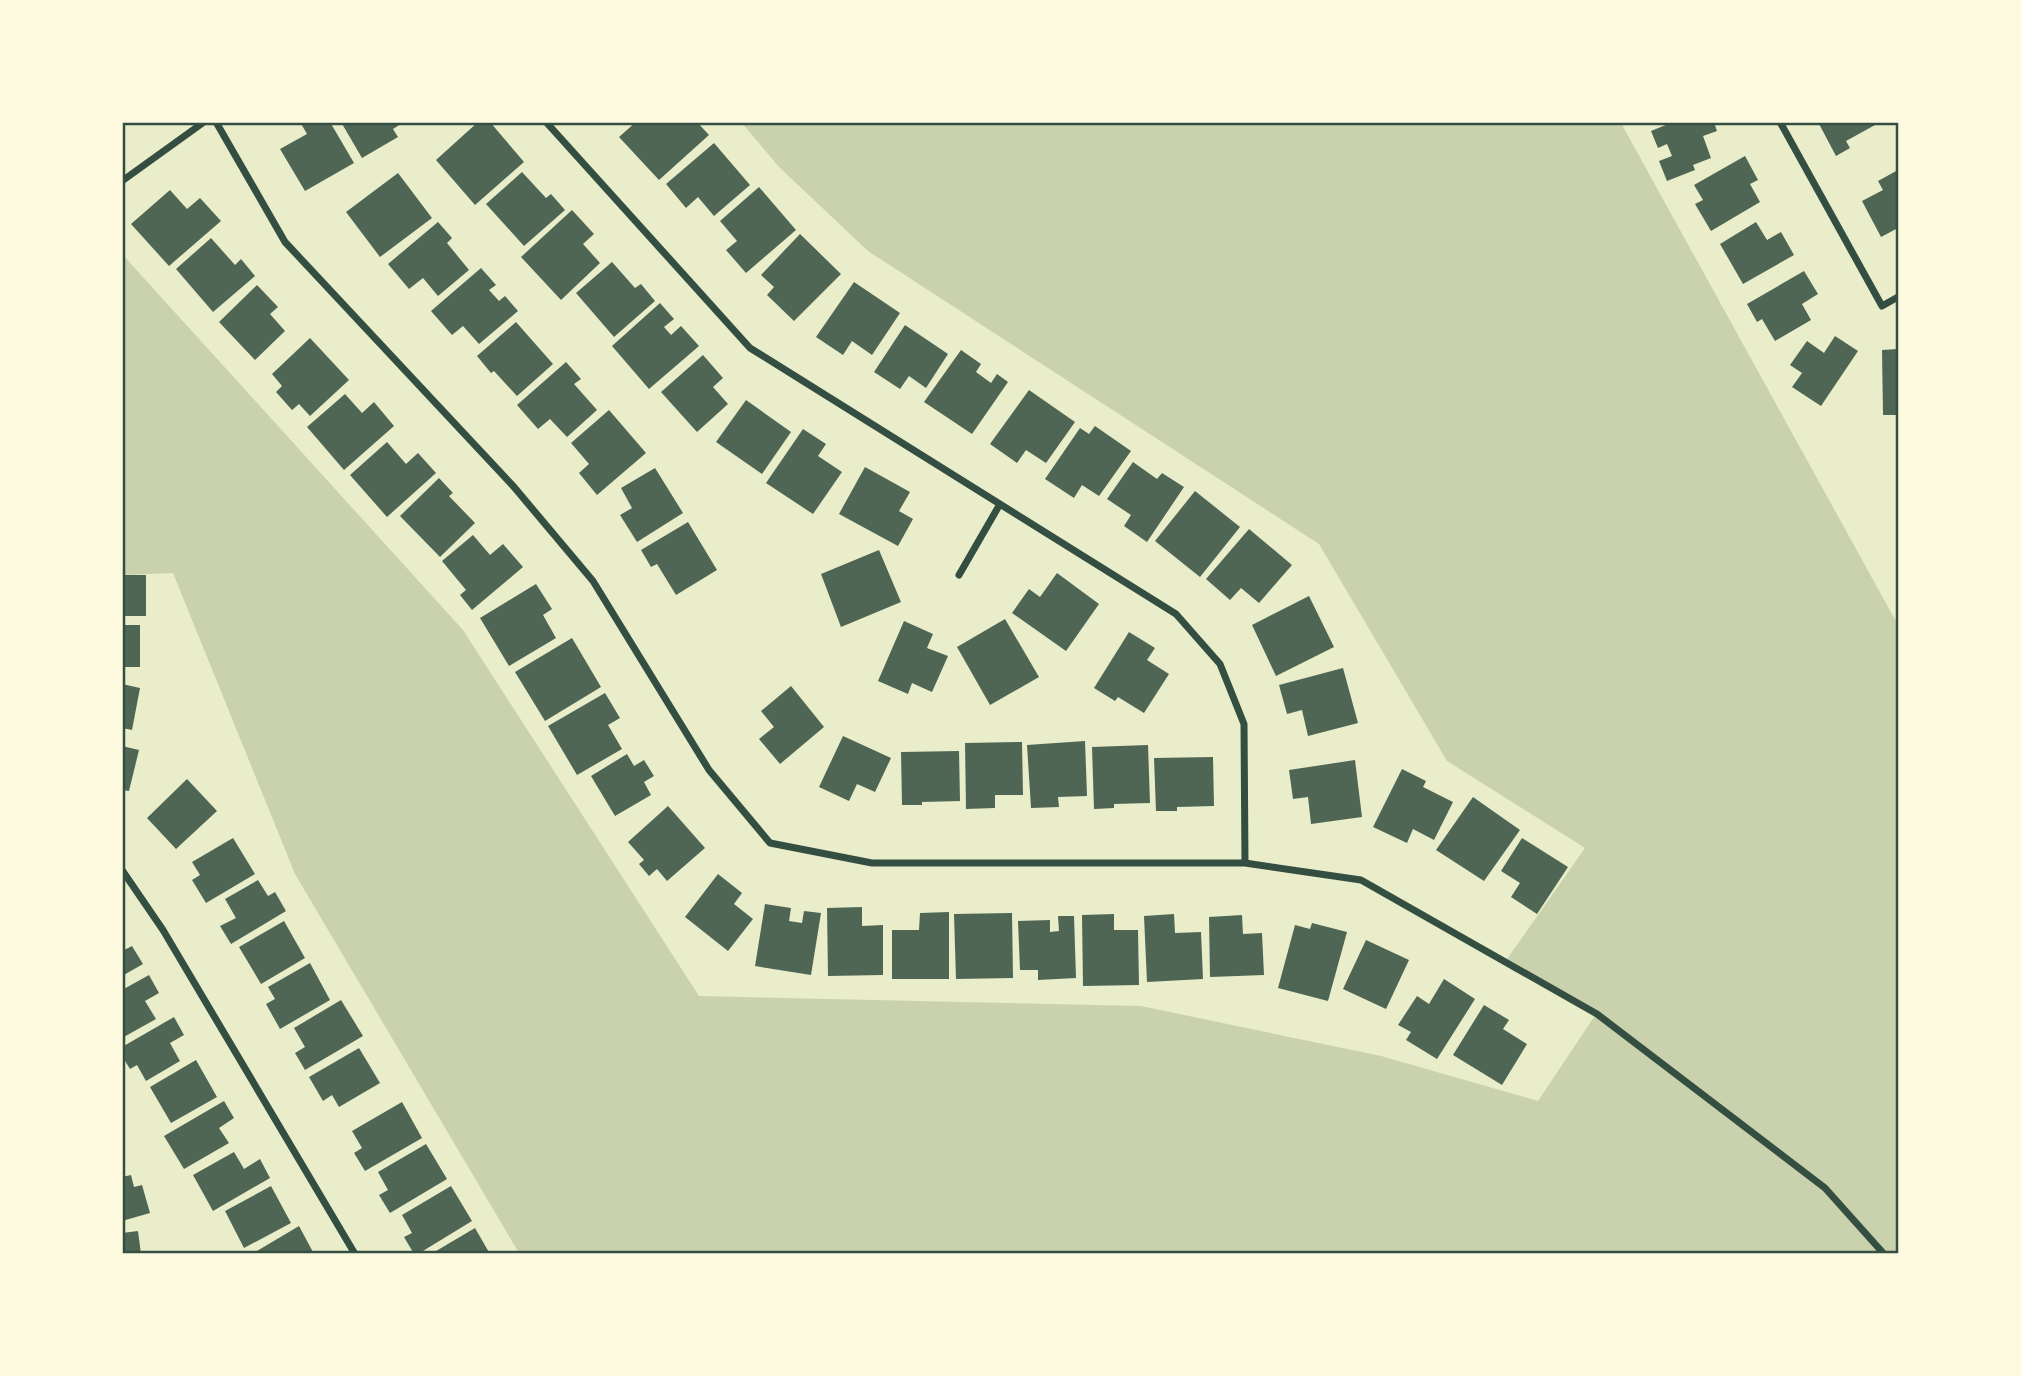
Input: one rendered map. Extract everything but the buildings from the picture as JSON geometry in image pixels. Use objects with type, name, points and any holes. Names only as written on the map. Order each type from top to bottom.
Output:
[{"type":"street","points":[[122,181],[204,122]]},
{"type":"street","points":[[216,122],[285,242],[514,487],[593,581],[709,769],[770,843],[872,863],[1245,863],[1361,880],[1597,1014],[1825,1188],[1884,1254]]},
{"type":"street","points":[[546,122],[750,348],[1176,614],[1220,664],[1244,724],[1245,863]]},
{"type":"street","points":[[1780,122],[1882,306],[1899,297]]},
{"type":"street","points":[[959,575],[1000,504]]},
{"type":"street","points":[[122,870],[163,930],[355,1254]]},
{"type":"green space","points":[[742,123],[1621,123],[1898,625],[1898,1253],[519,1253],[295,874],[173,573],[123,575],[122,254],[463,630],[699,996],[1141,1006],[1381,1056],[1538,1101],[1596,1014],[1505,962],[1585,848],[1447,761],[1319,544],[868,251],[779,167]]}]
